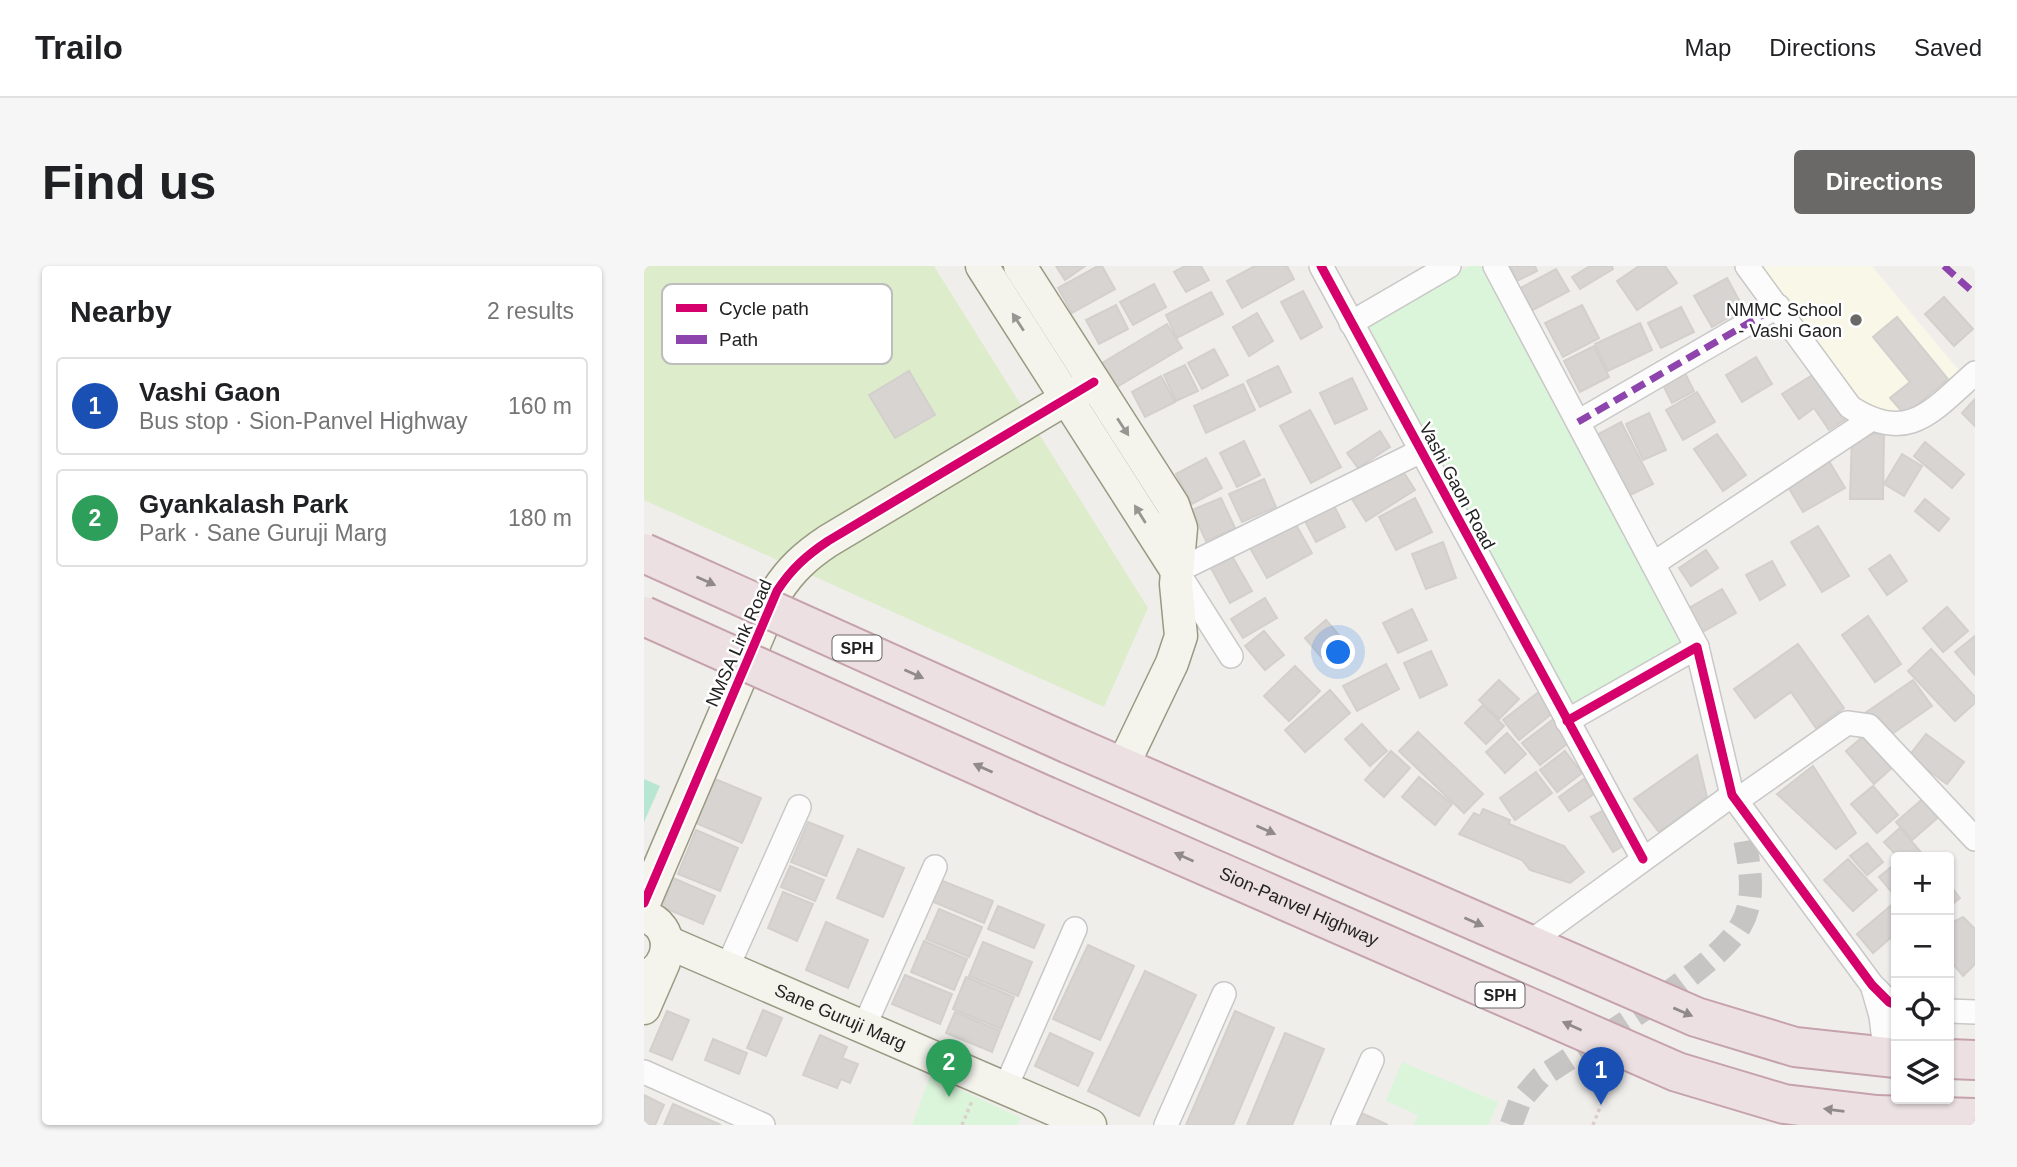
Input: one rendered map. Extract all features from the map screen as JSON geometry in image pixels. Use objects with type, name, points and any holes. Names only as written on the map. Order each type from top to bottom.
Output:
[{"type":"highway","name":"SPH","points":[[644,553],[1069,744],[1696,1017],[1795,1047],[1891,1058]]},
{"type":"highway","name":"Sion-Panvel Highway","points":[[644,616],[1046,796],[1677,1072],[1784,1104],[1877,1115],[1975,1118]]},
{"type":"highway","points":[[1954,1059],[1975,1060]]},
{"type":"highway","points":[[1877,1115],[1940,1125]]},
{"type":"street","points":[[982,266],[1230,656]]},
{"type":"street","points":[[1020,266],[1177,513],[1181,528],[1177,571],[1177,598],[1182,624],[1179,646],[1122,767]]},
{"type":"street","name":"Vashi Gaon Road","points":[[1321,266],[1643,859]]},
{"type":"street","points":[[1351,323],[1450,266]]},
{"type":"street","points":[[1495,266],[1697,647],[1745,841]]},
{"type":"street","points":[[1747,266],[1850,407],[1870,420],[1902,426],[1923,419],[1975,373]]},
{"type":"street","points":[[1578,422],[1778,306]]},
{"type":"street","name":"NMSA Link Road","points":[[644,903],[777,591],[788,574],[805,556],[828,541],[1094,382]]},
{"type":"street","points":[[1653,565],[1870,420]]},
{"type":"street","points":[[1177,571],[1421,451]]},
{"type":"street","points":[[1567,721],[1697,647]]},
{"type":"street","points":[[1526,945],[1643,859],[1847,723],[1869,726],[1975,839]]},
{"type":"street","points":[[1734,798],[1872,985],[1891,1003]]},
{"type":"street","points":[[727,968],[799,807]]},
{"type":"street","points":[[864,1027],[934,867]]},
{"type":"street","points":[[644,916],[658,924],[658,961],[644,1008]]},
{"type":"street","points":[[1005,1088],[1075,929]]},
{"type":"street","name":"Sane Guruji Marg","points":[[658,961],[727,968],[1090,1125]]},
{"type":"street","points":[[1872,985],[1891,1058]]},
{"type":"street","points":[[1166,1125],[1224,994]]},
{"type":"street","points":[[1954,1011],[1975,1012]]},
{"type":"street","points":[[1343,1125],[1372,1060]]},
{"type":"street","points":[[644,1072],[764,1125]]},
{"type":"path","points":[[1593,1125],[1601,1105]]},
{"type":"shaded area","name":"NMMC School - Vashi Gaon","points":[[1758,266],[1872,266],[1962,374],[1903,419],[1853,401]]},
{"type":"green space","points":[[644,266],[934,266],[1148,608],[1104,707],[644,500]]},
{"type":"green space","points":[[1470,266],[1483,266],[1684,645],[1569,708],[1365,327]]},
{"type":"green space","points":[[644,779],[660,786],[644,822]]},
{"type":"green space","points":[[1402,1062],[1498,1102],[1488,1125],[1414,1125],[1418,1115],[1386,1101]]},
{"type":"green space","points":[[930,1076],[1021,1118],[1017,1125],[912,1125]]},
{"type":"building","points":[[1056,266],[1085,266],[1065,280]]},
{"type":"building","points":[[1102,266],[1115,289],[1072,313],[1058,288]]},
{"type":"building","points":[[1185,266],[1201,266],[1209,280],[1186,292],[1174,272]]},
{"type":"building","points":[[1255,266],[1287,266],[1294,279],[1242,308],[1227,281]]},
{"type":"building","points":[[1510,266],[1535,266],[1537,271],[1517,281]]},
{"type":"building","points":[[1590,266],[1612,266],[1613,269],[1580,289],[1572,277]]},
{"type":"building","points":[[1639,266],[1665,266],[1677,283],[1637,310],[1617,281]]},
{"type":"building","points":[[1556,269],[1569,291],[1527,313],[1515,291]]},
{"type":"building","points":[[1727,278],[1744,309],[1712,327],[1694,296]]},
{"type":"building","points":[[1154,284],[1166,307],[1133,325],[1120,302]]},
{"type":"building","points":[[1303,291],[1322,327],[1301,339],[1281,302]]},
{"type":"building","points":[[1211,292],[1223,314],[1177,338],[1166,315]]},
{"type":"building","points":[[1944,297],[1973,329],[1954,346],[1925,314]]},
{"type":"building","points":[[1116,305],[1128,329],[1099,344],[1086,320]]},
{"type":"building","points":[[1582,305],[1599,338],[1563,357],[1545,323]]},
{"type":"building","points":[[1681,307],[1694,332],[1661,348],[1648,323]]},
{"type":"building","points":[[1257,313],[1273,341],[1249,356],[1233,327]]},
{"type":"building","points":[[1897,317],[1948,379],[1905,415],[1890,398],[1910,382],[1873,337]]},
{"type":"building","points":[[1640,323],[1652,350],[1608,371],[1595,344]]},
{"type":"building","points":[[1167,324],[1182,348],[1117,387],[1102,363]]},
{"type":"building","points":[[1594,346],[1609,377],[1580,392],[1564,361]]},
{"type":"building","points":[[1214,349],[1228,375],[1202,389],[1188,363]]},
{"type":"building","points":[[1756,357],[1772,384],[1742,402],[1726,375]]},
{"type":"building","points":[[1185,365],[1198,391],[1176,401],[1164,375]]},
{"type":"building","points":[[1278,366],[1291,392],[1260,407],[1247,381]]},
{"type":"building","points":[[1682,367],[1694,391],[1672,403],[1660,379]]},
{"type":"building","points":[[909,371],[935,415],[895,438],[869,395]]},
{"type":"building","points":[[1814,374],[1849,417],[1829,430],[1814,408],[1799,419],[1782,394]]},
{"type":"building","points":[[1161,376],[1175,402],[1145,417],[1132,392]]},
{"type":"building","points":[[1352,378],[1367,409],[1335,424],[1320,393]]},
{"type":"building","points":[[1243,384],[1255,410],[1206,433],[1194,406]]},
{"type":"building","points":[[1697,392],[1715,422],[1683,440],[1666,410]]},
{"type":"building","points":[[1975,399],[1975,426],[1962,413]]},
{"type":"building","points":[[1310,410],[1341,467],[1311,483],[1280,426]]},
{"type":"building","points":[[1649,413],[1666,450],[1643,460],[1626,424]]},
{"type":"building","points":[[1621,422],[1653,484],[1626,497],[1595,436]]},
{"type":"building","points":[[1380,431],[1390,447],[1358,468],[1347,453]]},
{"type":"building","points":[[1884,433],[1883,499],[1850,499],[1852,436]]},
{"type":"building","points":[[1717,434],[1746,475],[1723,491],[1694,449]]},
{"type":"building","points":[[1244,441],[1260,475],[1237,487],[1220,453]]},
{"type":"building","points":[[1925,442],[1964,474],[1952,488],[1914,456]]},
{"type":"building","points":[[1902,454],[1922,466],[1904,496],[1884,484]]},
{"type":"building","points":[[1826,456],[1845,488],[1803,512],[1784,480]]},
{"type":"building","points":[[1206,458],[1222,488],[1192,504],[1176,474]]},
{"type":"building","points":[[1399,465],[1415,490],[1366,521],[1350,496]]},
{"type":"building","points":[[1264,479],[1276,507],[1242,522],[1229,494]]},
{"type":"building","points":[[1221,498],[1235,528],[1206,541],[1192,510]]},
{"type":"building","points":[[1415,498],[1432,532],[1396,550],[1379,517]]},
{"type":"building","points":[[1925,499],[1949,519],[1939,531],[1915,511]]},
{"type":"building","points":[[1334,506],[1345,527],[1316,542],[1305,521]]},
{"type":"building","points":[[1295,523],[1312,553],[1267,578],[1250,548]]},
{"type":"building","points":[[1818,526],[1849,576],[1822,592],[1791,542]]},
{"type":"building","points":[[1443,542],[1456,578],[1426,589],[1412,554]]},
{"type":"building","points":[[1228,549],[1252,591],[1230,603],[1207,561]]},
{"type":"building","points":[[1706,550],[1718,568],[1691,586],[1679,568]]},
{"type":"building","points":[[1890,555],[1907,581],[1887,595],[1869,569]]},
{"type":"building","points":[[1772,561],[1785,585],[1760,600],[1746,575]]},
{"type":"building","points":[[1722,589],[1736,613],[1701,633],[1687,609]]},
{"type":"building","points":[[1265,598],[1277,618],[1243,638],[1231,619]]},
{"type":"building","points":[[1947,607],[1968,631],[1943,652],[1923,628]]},
{"type":"building","points":[[1412,609],[1427,640],[1398,653],[1383,623]]},
{"type":"building","points":[[1868,616],[1901,664],[1875,682],[1842,635]]},
{"type":"building","points":[[1326,620],[1344,641],[1323,659],[1305,638]]},
{"type":"building","points":[[1264,631],[1284,655],[1265,670],[1245,646]]},
{"type":"building","points":[[1975,636],[1975,675],[1955,652]]},
{"type":"building","points":[[1798,644],[1844,708],[1816,728],[1791,692],[1755,718],[1734,689]]},
{"type":"building","points":[[1931,649],[1975,697],[1975,703],[1955,721],[1908,671]]},
{"type":"building","points":[[1431,651],[1447,685],[1420,698],[1404,663]]},
{"type":"building","points":[[1386,664],[1399,689],[1357,711],[1343,686]]},
{"type":"building","points":[[1295,666],[1320,691],[1289,721],[1264,696]]},
{"type":"building","points":[[1499,680],[1519,699],[1499,719],[1479,700]]},
{"type":"building","points":[[1913,680],[1932,706],[1883,740],[1865,713]]},
{"type":"building","points":[[1330,690],[1350,713],[1305,752],[1285,730]]},
{"type":"building","points":[[1540,691],[1555,711],[1519,740],[1503,720]]},
{"type":"building","points":[[1483,705],[1504,726],[1486,744],[1465,723]]},
{"type":"building","points":[[1555,718],[1572,740],[1540,765],[1522,743]]},
{"type":"building","points":[[1362,724],[1387,751],[1370,766],[1345,739]]},
{"type":"building","points":[[1418,732],[1483,794],[1464,813],[1399,751]]},
{"type":"building","points":[[1507,733],[1526,754],[1505,773],[1486,752]]},
{"type":"building","points":[[1867,733],[1895,765],[1874,784],[1846,751]]},
{"type":"building","points":[[1926,734],[1964,762],[1947,784],[1909,756]]},
{"type":"building","points":[[1391,751],[1410,768],[1384,797],[1365,780]]},
{"type":"building","points":[[1565,751],[1582,773],[1557,792],[1540,770]]},
{"type":"building","points":[[1697,755],[1707,797],[1659,832],[1634,799]]},
{"type":"building","points":[[1813,766],[1856,833],[1836,849],[1777,794]]},
{"type":"building","points":[[1536,772],[1552,793],[1515,820],[1500,798]]},
{"type":"building","points":[[1419,777],[1452,804],[1435,825],[1402,797]]},
{"type":"building","points":[[715,779],[761,798],[742,843],[696,823]]},
{"type":"building","points":[[1584,779],[1594,794],[1569,811],[1559,797]]},
{"type":"building","points":[[1873,786],[1898,815],[1877,833],[1851,804]]},
{"type":"building","points":[[1925,797],[1941,815],[1912,840],[1896,822]]},
{"type":"building","points":[[1483,809],[1510,820],[1509,824],[1564,846],[1584,872],[1570,883],[1530,870],[1522,860],[1459,834],[1474,813],[1480,816]]},
{"type":"building","points":[[1606,809],[1628,843],[1613,852],[1591,817]]},
{"type":"building","points":[[808,822],[843,836],[826,876],[791,862]]},
{"type":"building","points":[[1900,828],[1921,852],[1893,852],[1884,842]]},
{"type":"building","points":[[696,830],[738,848],[720,891],[678,874]]},
{"type":"building","points":[[1867,843],[1883,862],[1867,875],[1850,856]]},
{"type":"building","points":[[858,849],[904,868],[883,917],[837,898]]},
{"type":"building","points":[[1848,859],[1877,890],[1853,911],[1824,880]]},
{"type":"building","points":[[790,866],[824,880],[815,901],[781,887]]},
{"type":"building","points":[[1891,867],[1891,891],[1879,877]]},
{"type":"building","points":[[673,878],[715,896],[703,924],[662,907]]},
{"type":"building","points":[[940,880],[993,901],[984,923],[931,901]]},
{"type":"building","points":[[1954,890],[1960,898],[1954,903]]},
{"type":"building","points":[[783,892],[813,904],[797,941],[768,928]]},
{"type":"building","points":[[1891,905],[1891,937],[1873,953],[1857,934]]},
{"type":"building","points":[[998,906],[1044,925],[1034,948],[988,929]]},
{"type":"building","points":[[939,909],[982,927],[969,957],[926,939]]},
{"type":"building","points":[[1963,917],[1975,929],[1975,964],[1963,976],[1954,965],[1954,922]]},
{"type":"building","points":[[826,922],[868,940],[848,988],[806,970]]},
{"type":"building","points":[[924,941],[967,959],[954,990],[911,972]]},
{"type":"building","points":[[983,942],[1032,962],[1018,996],[969,976]]},
{"type":"building","points":[[1088,945],[1134,966],[1100,1040],[1053,1019]]},
{"type":"building","points":[[1145,971],[1196,995],[1139,1116],[1088,1091]]},
{"type":"building","points":[[905,975],[952,994],[940,1024],[892,1004]]},
{"type":"building","points":[[966,977],[1014,997],[1001,1029],[953,1009]]},
{"type":"building","points":[[763,1010],[782,1018],[766,1056],[747,1048]]},
{"type":"building","points":[[667,1011],[689,1020],[672,1060],[650,1051]]},
{"type":"building","points":[[1235,1011],[1274,1028],[1233,1125],[1186,1125]]},
{"type":"building","points":[[955,1012],[1000,1031],[992,1052],[946,1033]]},
{"type":"building","points":[[1050,1033],[1093,1053],[1078,1086],[1035,1066]]},
{"type":"building","points":[[1285,1033],[1324,1049],[1292,1125],[1247,1125]]},
{"type":"building","points":[[820,1035],[847,1047],[842,1058],[858,1064],[850,1083],[841,1079],[837,1088],[803,1075]]},
{"type":"building","points":[[713,1039],[747,1053],[739,1074],[705,1060]]},
{"type":"building","points":[[644,1095],[664,1105],[655,1125],[644,1125]]},
{"type":"building","points":[[673,1104],[721,1125],[664,1125]]},
{"type":"building","points":[[1357,1111],[1388,1125],[1351,1125]]},
{"type":"tunnel","points":[[1511,1125],[1520,1101],[1540,1078],[1649,1006],[1706,963],[1727,943],[1741,925],[1749,905],[1750,873],[1745,841]]},
{"type":"marked path","points":[[1944,266],[1975,294]]},
{"type":"marked path","points":[[1578,422],[1778,306]]},
{"type":"cycle path","points":[[1321,266],[1643,859]]},
{"type":"cycle path","points":[[644,903],[777,591],[788,576],[806,557],[828,541],[1094,382]]},
{"type":"cycle path","points":[[1567,721],[1697,647],[1732,795],[1872,985],[1891,1003]]},
{"type":"place","name":"NMMC School - Vashi Gaon","points":[[1856,320]]},
{"type":"place","name":"Gyankalash Park","points":[[949,1097]]},
{"type":"place","name":"Vashi Gaon","points":[[1601,1105]]}]
